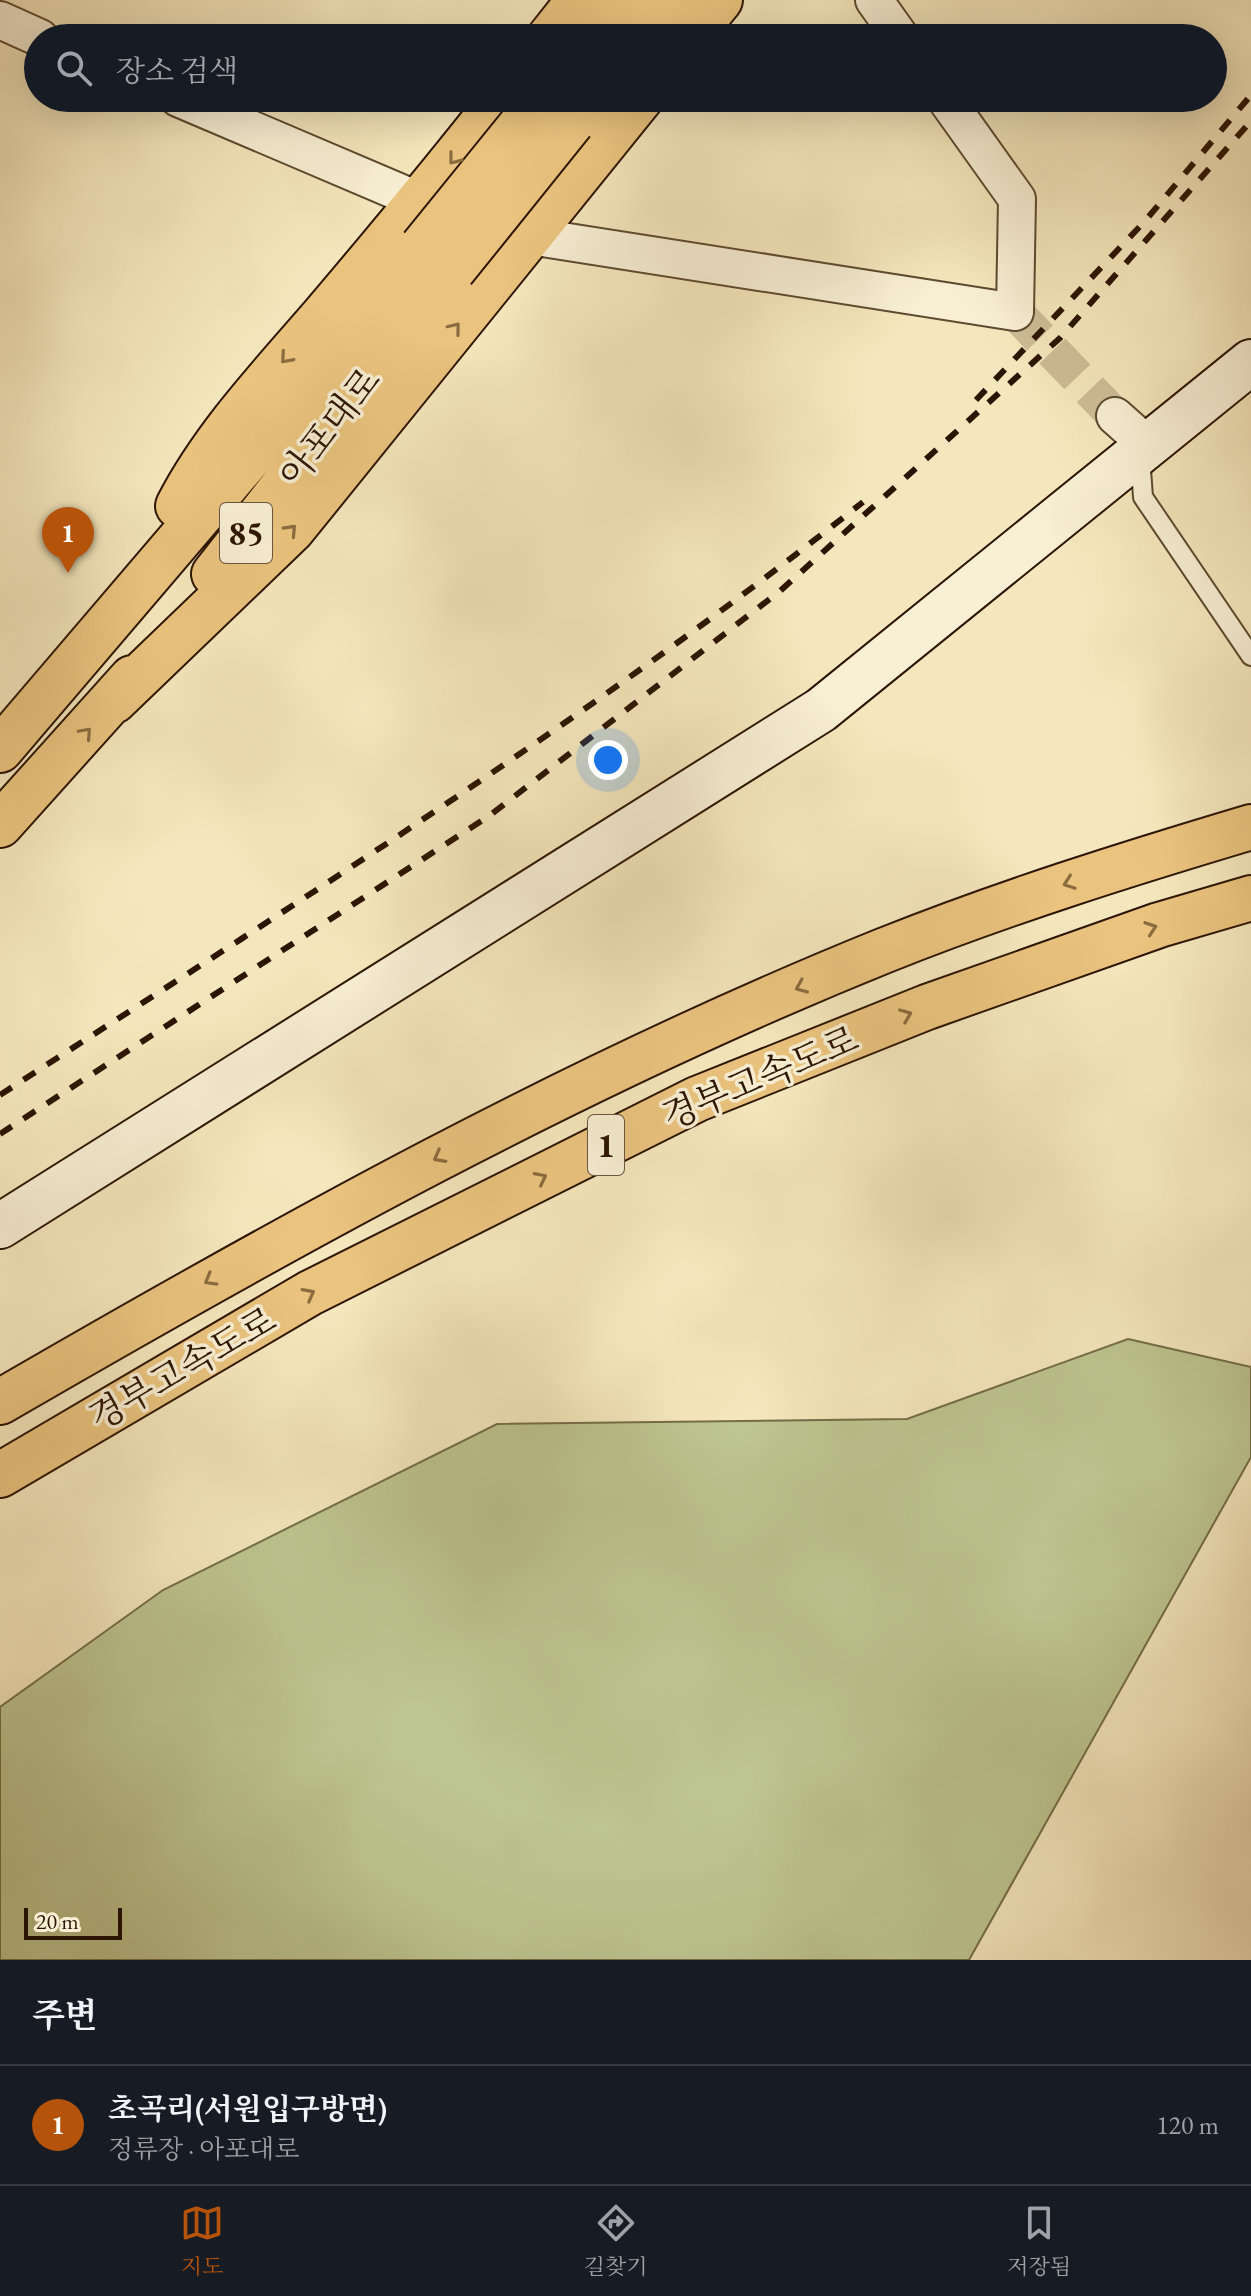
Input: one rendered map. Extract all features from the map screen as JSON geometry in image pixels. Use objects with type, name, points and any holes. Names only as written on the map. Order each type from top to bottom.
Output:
[{"type":"main road","points":[[560,24],[579,0]]},
{"type":"main road","points":[[604,24],[624,0]]},
{"type":"main road","points":[[654,24],[674,0]]},
{"type":"main road","points":[[700,24],[720,0]]},
{"type":"main road","points":[[135,590],[199,471],[253,397],[419,203],[538,112]]},
{"type":"main road","name":"아포대로","points":[[0,825],[114,701],[543,112]]},
{"type":"main road","points":[[114,701],[292,530],[630,112]]},
{"type":"main road","name":"아포대로","points":[[0,750],[273,430],[437,259]]},
{"type":"main road","name":"경부고속도로","points":[[0,1402],[217,1276],[447,1152],[667,1045],[883,951],[1094,874],[1251,827]]},
{"type":"main road","name":"경부고속도로","points":[[0,1475],[310,1293],[697,1099],[927,1007],[1159,925],[1251,898]]},
{"type":"street","points":[[874,0],[891,24]]},
{"type":"street","points":[[0,20],[24,31]]},
{"type":"street","points":[[210,112],[419,203],[530,236],[1015,312],[1017,199],[955,112]]},
{"type":"street","points":[[0,1226],[821,710],[1251,362]]},
{"type":"street","points":[[1115,416],[1133,432],[1140,451]]},
{"type":"lane","points":[[1140,451],[1143,497],[1251,656]]},
{"type":"green space","points":[[1128,1339],[1251,1367],[1251,1457],[969,1960],[0,1960],[0,1707],[163,1590],[497,1424],[907,1419]]},
{"type":"tunnel","points":[[1015,312],[1115,416]]},
{"type":"railway","points":[[976,400],[1145,221],[1251,95]]},
{"type":"railway","points":[[0,1134],[489,816],[780,591],[1060,338],[1251,121]]},
{"type":"railway","points":[[0,1095],[330,881],[547,735],[760,582],[863,502]]},
{"type":"place","name":"초곡리(서원입구방면)","points":[[68,573]]}]
